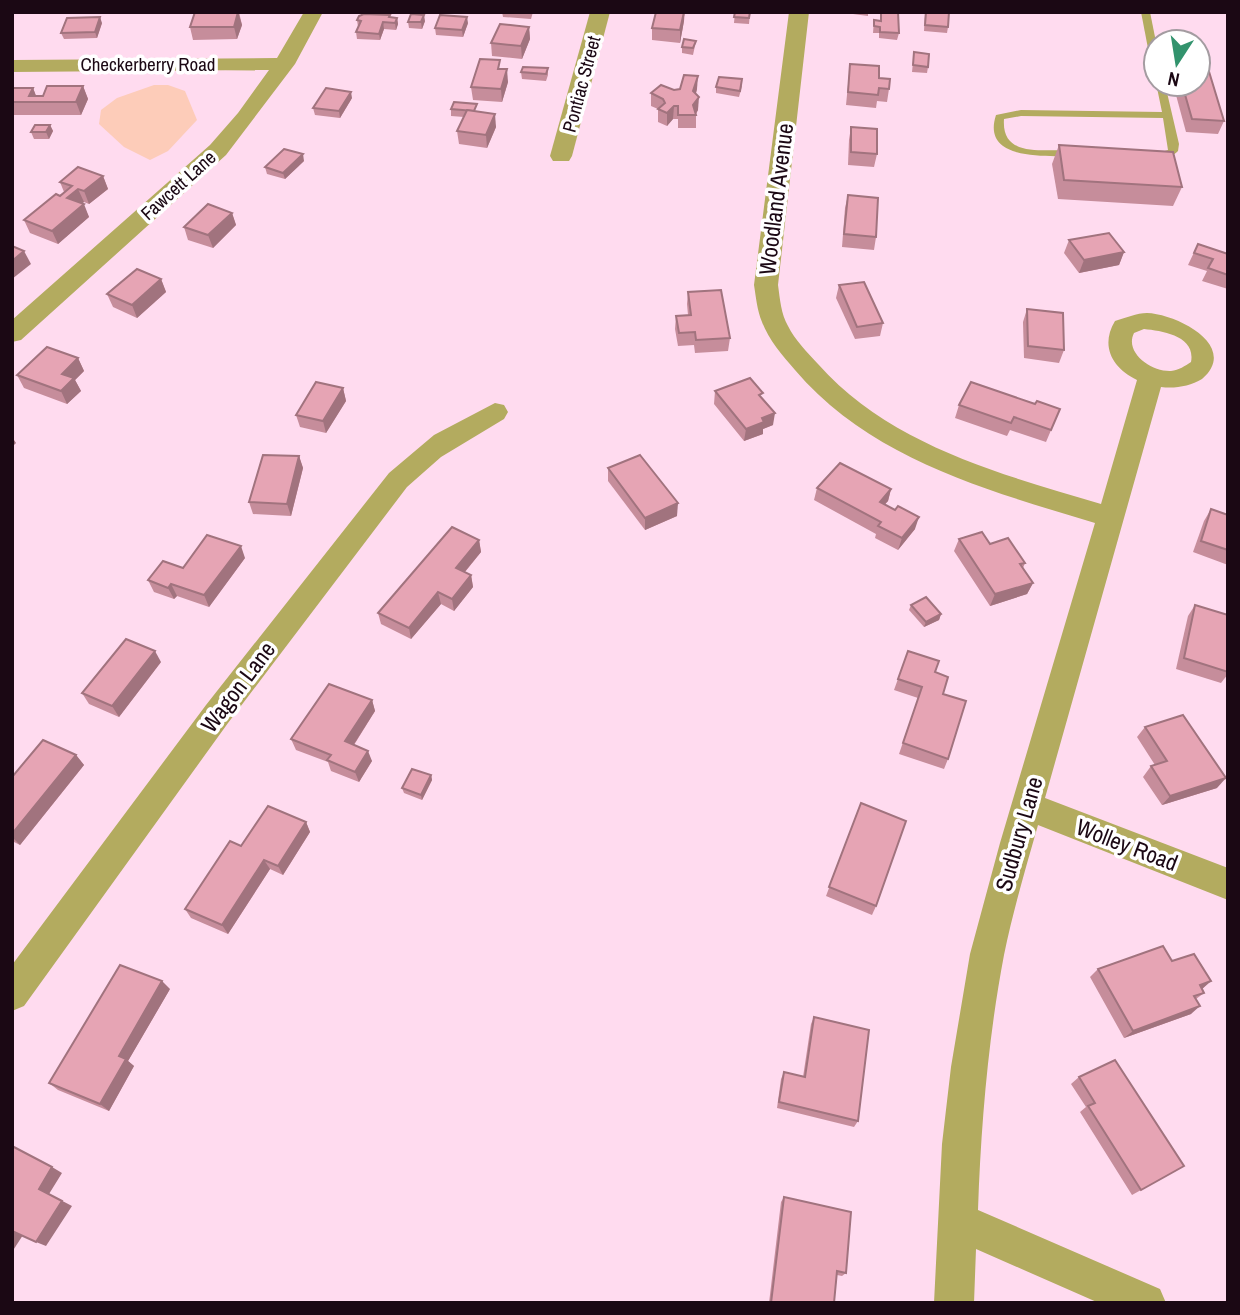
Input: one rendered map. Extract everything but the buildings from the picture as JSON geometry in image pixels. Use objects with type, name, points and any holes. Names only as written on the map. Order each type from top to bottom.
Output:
[{"type":"street","name":"Fawcett Lane","points":[[12,334],[218,150],[243,123],[285,64],[314,12]]},
{"type":"street","name":"Pontiac Street","points":[[561,156],[600,12]]},
{"type":"street","name":"Woodland Avenue","points":[[799,12],[766,285],[772,318],[781,336],[804,368],[824,387],[881,430],[920,450],[989,478],[1110,517]]},
{"type":"street","name":"Checkerberry Road","points":[[12,66],[285,64]]},
{"type":"street","name":"Sudbury Lane","points":[[954,1303],[961,1144],[977,1006],[997,909],[1151,377]]},
{"type":"street","name":"Wagon Lane","points":[[12,994],[217,714],[398,480],[418,459],[439,443],[495,412]]},
{"type":"street","name":"Wolley Road","points":[[1027,806],[1228,884]]},
{"type":"street","points":[[957,1221],[1146,1303]]},
{"type":"lane","points":[[1144,156],[1167,155],[1172,151],[1163,98]]},
{"type":"lane","points":[[1080,153],[1017,151],[1007,147],[999,138],[996,126],[999,117],[1021,113],[1167,115]]},
{"type":"shaded area","points":[[154,85],[168,85],[185,91],[197,120],[168,151],[150,160],[124,147],[99,124],[101,110],[117,98]]}]
